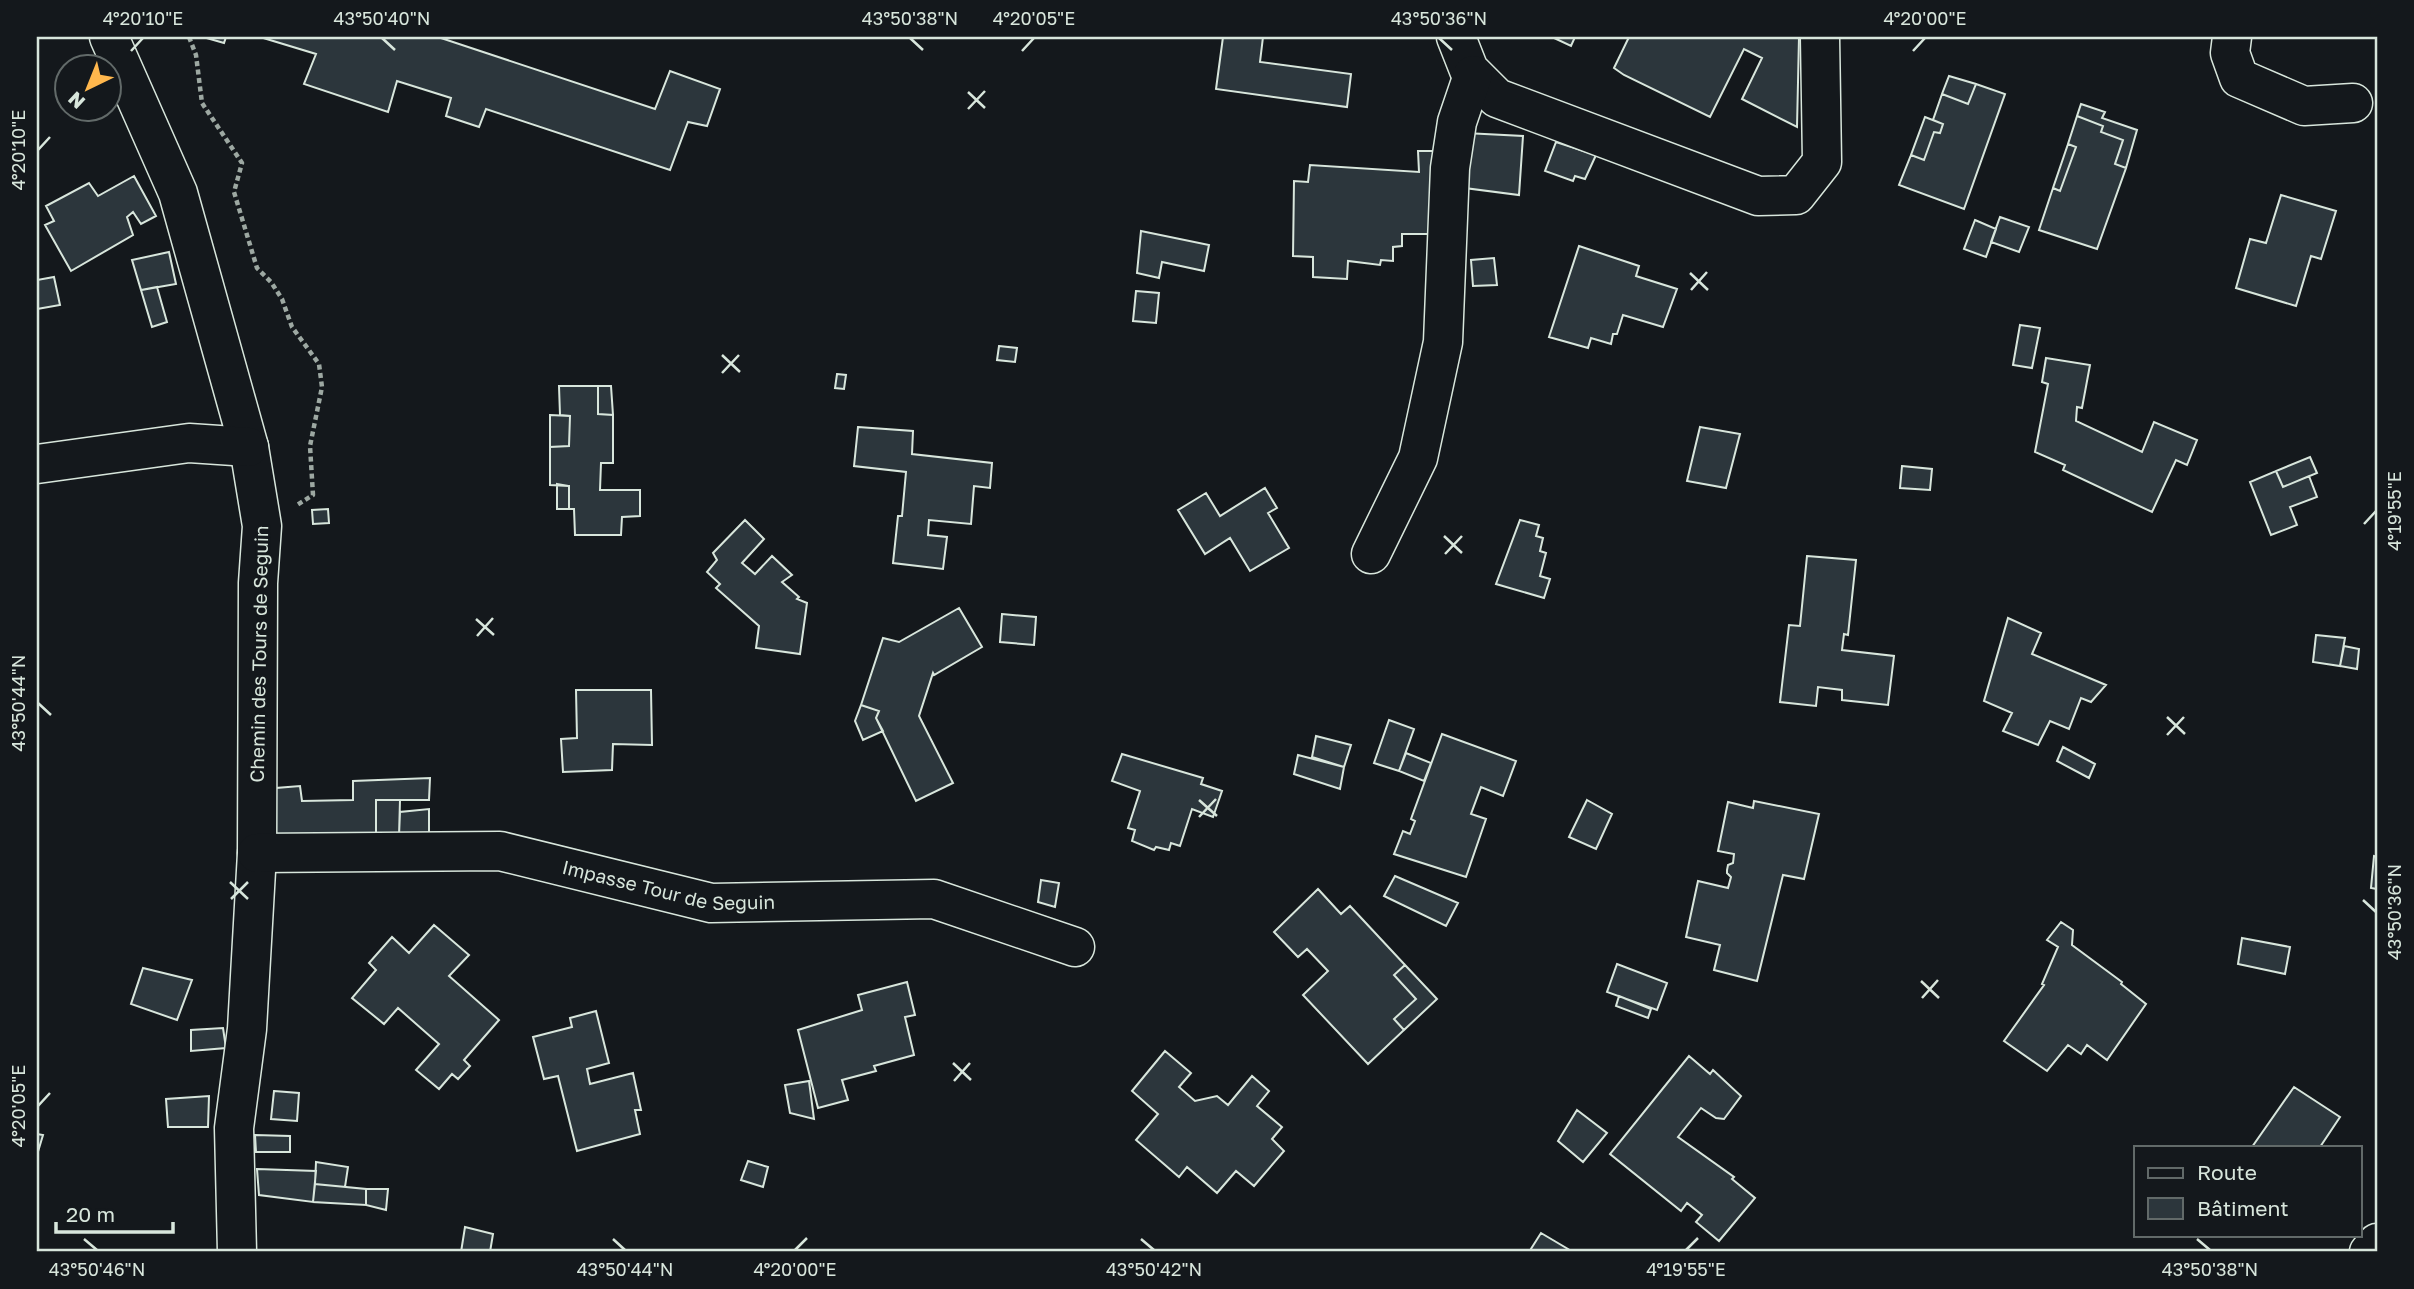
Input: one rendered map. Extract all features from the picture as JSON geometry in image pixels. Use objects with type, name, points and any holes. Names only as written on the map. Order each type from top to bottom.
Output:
[{"type":"street","name":"Chemin des Tours de Seguin","points":[[109,37],[178,193],[249,447],[262,526],[258,583],[257,853],[247,1029],[234,1128],[237,1252]]},
{"type":"street","points":[[1456,37],[1469,70],[1497,98],[1758,196],[1796,195],[1822,162],[1820,37]]},
{"type":"street","points":[[2232,37],[2230,53],[2239,78],[2304,106],[2353,103]]},
{"type":"street","points":[[1371,554],[1418,458],[1443,342],[1450,169],[1457,122],[1473,75]]},
{"type":"street","points":[[37,464],[189,443],[249,447]]},
{"type":"street","name":"Impasse Tour de Seguin","points":[[257,853],[500,851],[711,903],[934,899],[1075,947]]},
{"type":"street","points":[[2369,1252],[2377,1243]]},
{"type":"path","points":[[189,37],[196,55],[202,103],[242,163],[234,192],[257,268],[271,282],[282,299],[292,327],[320,364],[322,387],[310,446],[313,495],[262,526]]},
{"type":"building","points":[[203,37],[226,37],[224,43]]},
{"type":"building","points":[[260,37],[438,37],[655,109],[670,71],[720,89],[707,126],[688,122],[670,170],[486,109],[479,127],[446,116],[451,98],[397,81],[388,112],[304,84],[316,54]]},
{"type":"building","points":[[1223,37],[1263,37],[1260,62],[1351,74],[1347,107],[1216,89]]},
{"type":"building","points":[[1552,37],[1575,37],[1571,46]]},
{"type":"building","points":[[1629,37],[1799,37],[1797,127],[1742,99],[1762,58],[1744,49],[1710,117],[1614,68]]},
{"type":"building","points":[[1949,76],[1976,84],[1968,104],[1942,94]]},
{"type":"building","points":[[1976,84],[2005,94],[1964,209],[1899,185],[1911,155],[1924,160],[1934,132],[1940,133],[1943,124],[1933,120],[1942,94],[1968,104]]},
{"type":"building","points":[[2081,104],[2105,112],[2102,118],[2137,130],[2126,168],[2115,164],[2123,140],[2101,132],[2103,126],[2077,116]]},
{"type":"building","points":[[2077,116],[2103,126],[2101,132],[2123,140],[2115,164],[2126,168],[2097,249],[2039,230],[2053,188],[2060,191],[2076,147],[2068,144]]},
{"type":"building","points":[[1925,117],[1943,124],[1940,133],[1934,132],[1924,160],[1911,155]]},
{"type":"building","points":[[1465,133],[1523,136],[1519,195],[1465,188]]},
{"type":"building","points":[[1556,142],[1596,155],[1585,179],[1575,176],[1573,181],[1545,171]]},
{"type":"building","points":[[2068,144],[2076,147],[2060,191],[2053,188]]},
{"type":"building","points":[[1418,151],[1438,151],[1435,234],[1402,234],[1402,246],[1393,247],[1393,261],[1381,260],[1380,265],[1348,261],[1347,279],[1313,277],[1313,257],[1293,256],[1294,181],[1308,182],[1310,165],[1419,172]]},
{"type":"building","points":[[134,176],[156,216],[141,224],[133,212],[127,217],[133,235],[71,271],[45,225],[54,221],[46,206],[89,183],[98,196]]},
{"type":"building","points":[[2281,195],[2336,211],[2321,259],[2311,256],[2296,306],[2236,288],[2250,239],[2266,243]]},
{"type":"building","points":[[2000,217],[2029,227],[2019,252],[1991,242]]},
{"type":"building","points":[[1975,220],[1996,229],[1986,257],[1964,249]]},
{"type":"building","points":[[1141,231],[1209,245],[1204,271],[1162,262],[1159,278],[1137,273]]},
{"type":"building","points":[[1579,246],[1639,266],[1636,276],[1677,289],[1663,327],[1623,315],[1611,344],[1591,338],[1588,348],[1549,337]]},
{"type":"building","points":[[169,252],[176,284],[141,290],[132,260]]},
{"type":"building","points":[[1494,258],[1497,285],[1473,286],[1471,260]]},
{"type":"building","points":[[54,277],[60,305],[37,309],[37,280]]},
{"type":"building","points":[[157,287],[167,322],[152,327],[141,290]]},
{"type":"building","points":[[1136,291],[1159,293],[1156,323],[1133,321]]},
{"type":"building","points":[[2020,325],[2040,328],[2032,368],[2013,365]]},
{"type":"building","points":[[999,346],[1017,348],[1015,362],[997,360]]},
{"type":"building","points":[[2046,358],[2090,365],[2082,408],[2077,407],[2076,421],[2142,452],[2154,422],[2197,440],[2187,465],[2176,460],[2152,512],[2063,470],[2065,465],[2035,452],[2048,384],[2042,382]]},
{"type":"building","points":[[837,374],[846,375],[844,389],[835,388]]},
{"type":"building","points":[[559,386],[598,386],[598,414],[613,415],[613,463],[601,463],[600,490],[640,490],[640,516],[622,517],[621,535],[575,535],[574,509],[569,509],[569,486],[550,485],[550,447],[569,446],[570,416],[560,415]]},
{"type":"building","points":[[598,386],[611,386],[613,415],[598,414]]},
{"type":"building","points":[[550,415],[570,416],[569,446],[550,447]]},
{"type":"building","points":[[858,427],[913,431],[912,454],[992,463],[990,488],[974,486],[971,524],[929,520],[928,535],[947,537],[943,569],[893,563],[898,516],[902,516],[906,472],[854,466]]},
{"type":"building","points":[[1700,427],[1740,434],[1726,488],[1687,481]]},
{"type":"building","points":[[2310,457],[2317,473],[2283,487],[2276,471]]},
{"type":"building","points":[[1902,466],[1932,469],[1930,490],[1900,488]]},
{"type":"building","points":[[2276,471],[2283,487],[2309,476],[2317,497],[2290,507],[2297,525],[2271,535],[2250,482]]},
{"type":"building","points":[[557,484],[569,486],[569,509],[557,509]]},
{"type":"building","points":[[1265,488],[1277,508],[1268,513],[1289,548],[1250,571],[1230,538],[1205,554],[1178,510],[1206,493],[1220,516]]},
{"type":"building","points":[[328,509],[329,523],[313,524],[312,510]]},
{"type":"building","points":[[745,520],[764,539],[742,563],[755,574],[772,556],[792,575],[782,582],[799,597],[797,599],[807,603],[800,654],[756,648],[759,626],[716,588],[720,584],[707,572],[717,560],[713,553]]},
{"type":"building","points":[[1520,520],[1539,525],[1536,536],[1543,538],[1540,551],[1546,553],[1540,576],[1550,579],[1544,598],[1496,584]]},
{"type":"building","points":[[1807,556],[1856,560],[1848,635],[1844,634],[1842,650],[1894,656],[1888,705],[1842,700],[1842,690],[1818,687],[1816,706],[1780,702],[1789,625],[1800,626]]},
{"type":"building","points":[[959,608],[982,647],[934,675],[933,673],[919,716],[953,783],[916,801],[876,718],[879,711],[861,705],[883,638],[899,642]]},
{"type":"building","points":[[1002,614],[1036,617],[1034,645],[1000,642]]},
{"type":"building","points":[[2008,618],[2041,633],[2032,654],[2106,685],[2091,702],[2081,698],[2069,729],[2050,721],[2038,745],[2003,731],[2012,713],[1984,701]]},
{"type":"building","points":[[2316,635],[2345,638],[2340,666],[2313,662]]},
{"type":"building","points":[[2344,646],[2359,649],[2357,669],[2340,666]]},
{"type":"building","points":[[576,690],[651,690],[652,745],[613,744],[612,770],[563,772],[561,739],[577,738]]},
{"type":"building","points":[[861,705],[879,711],[876,718],[883,731],[863,740],[855,721]]},
{"type":"building","points":[[1389,720],[1414,729],[1399,771],[1374,763]]},
{"type":"building","points":[[1442,734],[1516,761],[1503,796],[1481,787],[1471,814],[1486,819],[1466,877],[1394,854],[1403,831],[1410,834],[1415,821],[1411,819]]},
{"type":"building","points":[[1316,736],[1351,745],[1344,767],[1312,757]]},
{"type":"building","points":[[2063,747],[2095,764],[2089,778],[2057,761]]},
{"type":"building","points":[[1406,753],[1431,763],[1424,781],[1399,771]]},
{"type":"building","points":[[1122,754],[1203,778],[1201,784],[1222,791],[1213,817],[1192,809],[1180,846],[1171,843],[1169,850],[1156,847],[1154,850],[1132,841],[1135,830],[1128,828],[1140,791],[1112,781]]},
{"type":"building","points":[[1298,755],[1344,767],[1340,789],[1294,774]]},
{"type":"building","points":[[430,778],[429,800],[376,800],[376,837],[275,835],[276,788],[300,786],[302,801],[353,800],[353,781]]},
{"type":"building","points":[[376,800],[400,800],[399,836],[376,837]]},
{"type":"building","points":[[1587,800],[1612,814],[1596,849],[1569,837]]},
{"type":"building","points":[[1754,801],[1819,814],[1804,879],[1783,875],[1757,981],[1714,970],[1720,945],[1686,937],[1698,881],[1728,888],[1731,877],[1727,870],[1728,865],[1733,863],[1734,854],[1718,851],[1728,802],[1753,808]]},
{"type":"building","points":[[429,809],[429,836],[399,836],[400,812]]},
{"type":"building","points":[[2374,856],[2377,857],[2377,889],[2371,888]]},
{"type":"building","points":[[1395,876],[1458,903],[1446,926],[1384,896]]},
{"type":"building","points":[[1041,880],[1059,883],[1055,907],[1038,902]]},
{"type":"building","points":[[1318,889],[1341,914],[1350,906],[1405,965],[1394,975],[1416,999],[1394,1019],[1404,1030],[1368,1064],[1303,995],[1328,971],[1307,949],[1298,957],[1274,932]]},
{"type":"building","points":[[2061,922],[2073,930],[2072,945],[2122,982],[2121,984],[2146,1004],[2107,1060],[2087,1045],[2081,1054],[2068,1045],[2047,1071],[2004,1041],[2044,985],[2042,984],[2058,947],[2047,940]]},
{"type":"building","points":[[434,925],[469,955],[449,976],[499,1020],[464,1060],[470,1066],[458,1079],[452,1074],[439,1089],[416,1070],[439,1044],[398,1008],[384,1024],[352,998],[376,970],[369,963],[392,937],[409,953]]},
{"type":"building","points":[[2242,938],[2290,947],[2285,974],[2238,964]]},
{"type":"building","points":[[1617,964],[1667,983],[1657,1010],[1607,992]]},
{"type":"building","points":[[1405,965],[1437,999],[1404,1030],[1394,1019],[1416,999],[1394,975]]},
{"type":"building","points":[[143,968],[192,980],[177,1020],[131,1004]]},
{"type":"building","points":[[907,982],[915,1015],[905,1017],[914,1055],[874,1066],[876,1071],[842,1080],[848,1100],[818,1108],[798,1030],[862,1010],[858,995]]},
{"type":"building","points":[[1619,996],[1651,1009],[1648,1018],[1616,1006]]},
{"type":"building","points":[[596,1011],[609,1063],[587,1069],[590,1084],[633,1073],[641,1110],[635,1110],[640,1134],[577,1151],[558,1076],[544,1079],[533,1037],[572,1027],[570,1018]]},
{"type":"building","points":[[223,1028],[226,1048],[191,1051],[191,1030]]},
{"type":"building","points":[[1165,1051],[1191,1073],[1179,1087],[1195,1101],[1217,1096],[1228,1105],[1252,1076],[1269,1091],[1257,1106],[1282,1127],[1272,1139],[1284,1151],[1254,1186],[1236,1171],[1217,1193],[1187,1167],[1179,1177],[1136,1140],[1158,1114],[1132,1091]]},
{"type":"building","points":[[1689,1056],[1710,1074],[1713,1070],[1741,1096],[1724,1119],[1716,1118],[1701,1108],[1678,1137],[1734,1177],[1732,1179],[1755,1198],[1719,1241],[1696,1222],[1702,1215],[1687,1203],[1681,1211],[1610,1154]]},
{"type":"building","points":[[809,1081],[814,1119],[790,1113],[785,1085]]},
{"type":"building","points":[[2294,1087],[2340,1117],[2321,1146],[2253,1146]]},
{"type":"building","points":[[274,1091],[299,1093],[297,1121],[271,1119]]},
{"type":"building","points":[[209,1096],[208,1127],[168,1127],[166,1099]]},
{"type":"building","points":[[1577,1110],[1607,1133],[1583,1162],[1558,1141]]},
{"type":"building","points":[[37,1134],[43,1135],[37,1155]]},
{"type":"building","points":[[255,1135],[290,1136],[290,1152],[256,1152]]},
{"type":"building","points":[[748,1161],[768,1167],[763,1187],[741,1180]]},
{"type":"building","points":[[316,1162],[348,1167],[345,1187],[315,1184]]},
{"type":"building","points":[[257,1169],[316,1171],[313,1202],[259,1195]]},
{"type":"building","points":[[315,1184],[366,1189],[366,1205],[313,1202]]},
{"type":"building","points":[[366,1189],[388,1189],[386,1210],[366,1205]]},
{"type":"building","points":[[465,1227],[493,1234],[490,1252],[461,1252]]},
{"type":"building","points":[[1541,1233],[1573,1252],[1529,1252]]}]
